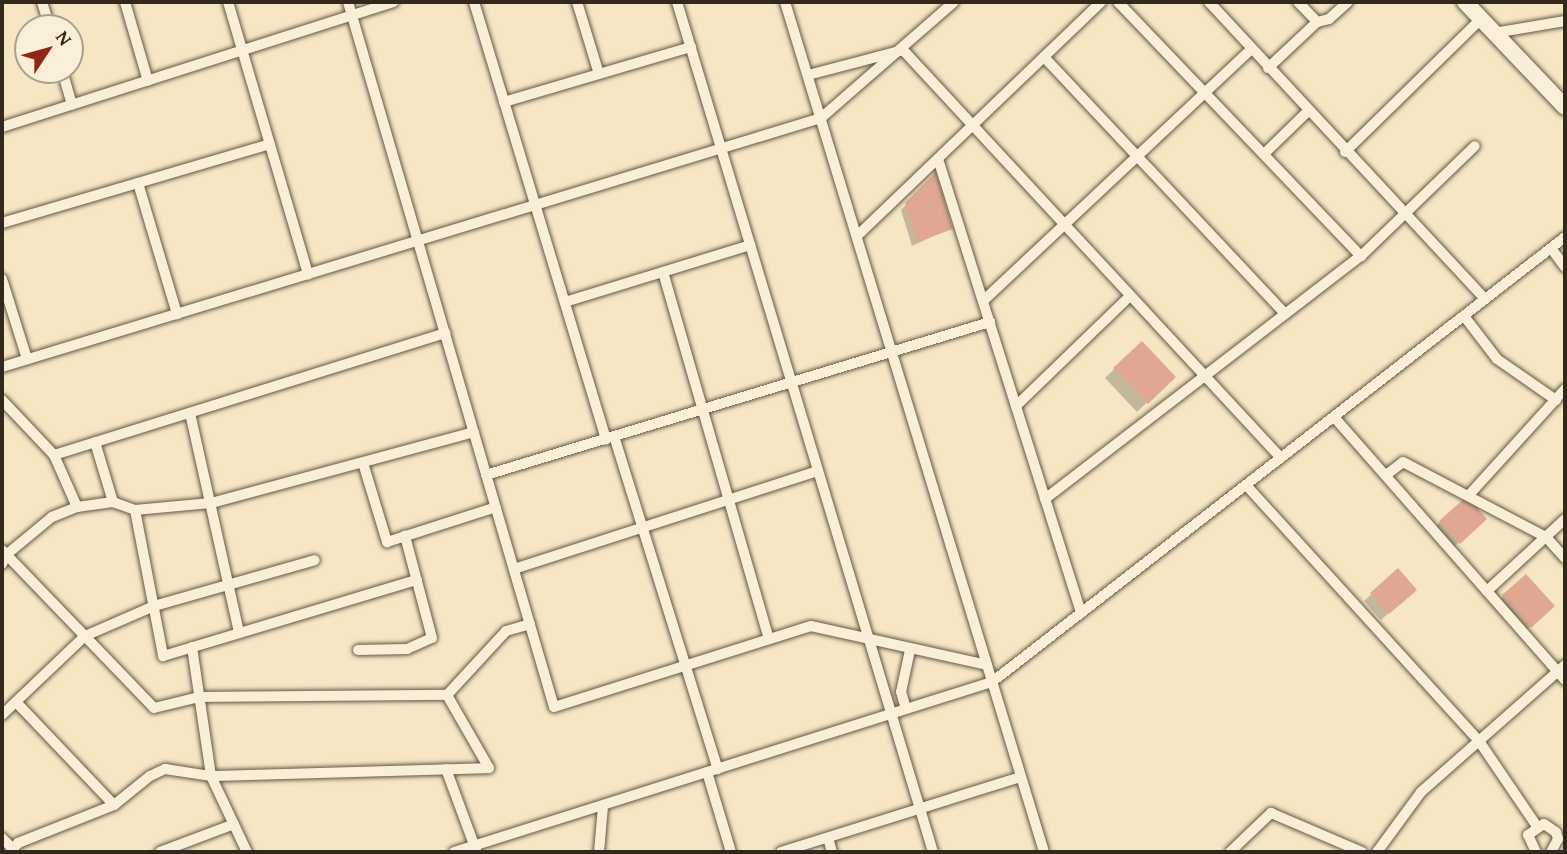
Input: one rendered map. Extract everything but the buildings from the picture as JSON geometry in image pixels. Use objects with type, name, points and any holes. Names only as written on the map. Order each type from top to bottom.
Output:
[{"type":"street","points":[[125,2],[148,80]]},
{"type":"street","points":[[228,2],[308,274]]},
{"type":"street","points":[[348,2],[554,707],[811,626],[987,665]]},
{"type":"street","points":[[2,127],[394,2]]},
{"type":"street","points":[[474,2],[565,302],[643,527],[686,665],[731,852]]},
{"type":"street","points":[[577,2],[599,74]]},
{"type":"street","points":[[677,2],[933,852]]},
{"type":"street","points":[[785,2],[1044,852]]},
{"type":"street","points":[[2,367],[821,118],[903,50],[954,2]]},
{"type":"street","points":[[857,236],[1101,2]]},
{"type":"street","points":[[1118,2],[1361,256]]},
{"type":"street","points":[[1209,2],[1307,112],[1485,299]]},
{"type":"street","points":[[1298,2],[1317,22]]},
{"type":"street","points":[[1268,68],[1317,22],[1329,19],[1348,2]]},
{"type":"street","points":[[1465,2],[1565,107]]},
{"type":"street","points":[[1345,152],[1481,19]]},
{"type":"street","points":[[1494,33],[1565,20]]},
{"type":"street","points":[[504,102],[691,47]]},
{"type":"street","points":[[983,301],[1251,49]]},
{"type":"street","points":[[808,75],[903,50]]},
{"type":"street","points":[[903,50],[1281,458]]},
{"type":"street","points":[[1044,57],[1285,314]]},
{"type":"street","points":[[66,84],[72,105]]},
{"type":"street","points":[[1264,154],[1307,112]]},
{"type":"street","points":[[2,223],[270,144]]},
{"type":"street","points":[[1045,499],[1361,256],[1475,146]]},
{"type":"street","points":[[938,159],[1081,613]]},
{"type":"street","points":[[138,183],[177,314]]},
{"type":"street","points":[[454,852],[475,849],[992,682],[1565,237]]},
{"type":"street","points":[[565,302],[750,245]]},
{"type":"street","points":[[1551,248],[1565,267]]},
{"type":"street","points":[[663,272],[769,639]]},
{"type":"street","points":[[2,279],[27,359]]},
{"type":"street","points":[[1016,407],[1130,296]]},
{"type":"street","points":[[1464,316],[1497,359],[1556,400]]},
{"type":"street","points":[[486,475],[990,322]]},
{"type":"street","points":[[54,455],[445,333]]},
{"type":"street","points":[[1469,495],[1565,389]]},
{"type":"street","points":[[2,400],[54,455],[77,507]]},
{"type":"street","points":[[190,413],[239,633]]},
{"type":"street","points":[[1334,417],[1487,591],[1563,672],[1422,792],[1377,852]]},
{"type":"street","points":[[474,432],[211,503],[135,510],[113,502],[77,507],[52,517],[3,556],[154,708],[199,697],[447,695],[506,631],[530,624]]},
{"type":"street","points":[[95,442],[113,502]]},
{"type":"street","points":[[1385,475],[1404,462],[1546,537],[1565,558]]},
{"type":"street","points":[[363,463],[387,542],[496,507]]},
{"type":"street","points":[[514,569],[818,471]]},
{"type":"street","points":[[1246,485],[1479,741],[1536,825]]},
{"type":"street","points":[[135,510],[163,656],[417,580]]},
{"type":"street","points":[[1487,591],[1565,519]]},
{"type":"street","points":[[358,650],[407,649],[432,638],[405,536]]},
{"type":"street","points":[[2,715],[85,636],[153,606],[314,560]]},
{"type":"street","points":[[192,647],[211,776],[247,852]]},
{"type":"street","points":[[906,709],[901,692],[910,650]]},
{"type":"street","points":[[13,848],[114,805],[149,776],[165,769],[211,776],[489,768],[447,695]]},
{"type":"street","points":[[16,702],[114,805]]},
{"type":"street","points":[[446,769],[475,849]]},
{"type":"street","points":[[781,852],[1021,777]]},
{"type":"street","points":[[599,852],[603,806]]},
{"type":"street","points":[[1230,852],[1272,813],[1362,852]]},
{"type":"street","points":[[160,852],[234,824]]},
{"type":"street","points":[[1532,851],[1528,835],[1536,825],[1544,824],[1556,832],[1556,850]]},
{"type":"street","points":[[2,838],[13,848],[28,852]]},
{"type":"street","points":[[828,838],[832,852]]}]
